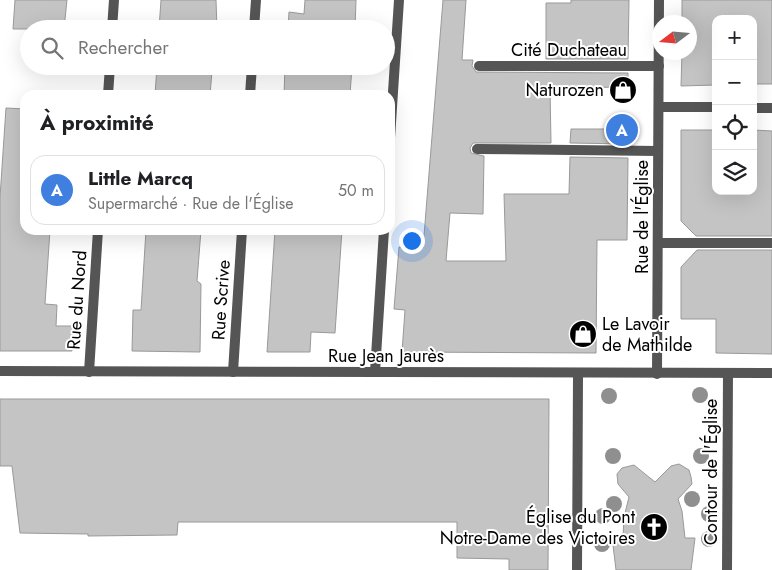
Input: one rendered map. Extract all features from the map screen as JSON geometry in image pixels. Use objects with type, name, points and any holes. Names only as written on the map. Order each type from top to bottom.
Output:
[{"type":"street","points":[[113,20],[114,0]]},
{"type":"street","points":[[255,20],[256,0]]},
{"type":"street","points":[[395,61],[399,0]]},
{"type":"street","name":"Rue de l'Église","points":[[657,374],[659,0]]},
{"type":"street","name":"Cité Duchateau","points":[[479,66],[659,66]]},
{"type":"street","points":[[108,90],[109,75]]},
{"type":"street","points":[[250,90],[251,75]]},
{"type":"street","points":[[393,90],[394,75]]},
{"type":"street","points":[[659,107],[712,107]]},
{"type":"street","points":[[757,108],[772,108]]},
{"type":"street","points":[[477,149],[658,151]]},
{"type":"street","name":"Rue du Nord","points":[[88,372],[98,235]]},
{"type":"street","name":"Rue Scrive","points":[[233,372],[242,235]]},
{"type":"street","points":[[375,372],[384,235]]},
{"type":"street","points":[[658,243],[772,243]]},
{"type":"street","name":"Rue Jean Jaurès","points":[[0,372],[375,372],[578,375],[772,373]]},
{"type":"street","name":"Contour de l'Église","points":[[727,570],[728,373]]},
{"type":"street","points":[[577,570],[578,375]]},
{"type":"building","points":[[15,0],[67,0],[65,20],[20,20],[20,29],[13,29]]},
{"type":"building","points":[[161,0],[216,0],[217,20],[160,20]]},
{"type":"building","points":[[305,0],[356,0],[355,20],[289,20],[289,12],[304,14]]},
{"type":"building","points":[[443,0],[466,0],[462,60],[473,60],[472,66],[476,72],[628,73],[628,87],[550,88],[551,143],[473,143],[470,148],[471,153],[484,156],[483,214],[450,213],[446,261],[506,261],[504,194],[569,194],[570,157],[628,158],[627,240],[597,240],[596,353],[402,352],[405,310],[394,309],[399,247],[423,248]]},
{"type":"building","points":[[571,0],[629,0],[628,59],[546,59],[546,3],[571,3]]},
{"type":"building","points":[[682,0],[772,0],[772,84],[757,84],[757,15],[712,15],[712,85],[681,86],[682,60],[697,60],[697,15],[682,15]]},
{"type":"building","points":[[156,75],[212,75],[210,90],[155,90]]},
{"type":"building","points":[[285,75],[351,75],[350,90],[284,90]]},
{"type":"building","points":[[6,108],[20,109],[20,235],[50,235],[45,304],[57,305],[56,326],[72,326],[72,351],[0,351],[0,197]]},
{"type":"building","points":[[571,129],[628,129],[628,144],[570,143]]},
{"type":"building","points":[[681,130],[712,130],[712,195],[757,195],[757,130],[772,131],[772,236],[696,236],[681,221]]},
{"type":"building","points":[[146,235],[201,235],[197,281],[201,284],[200,352],[132,351],[133,310],[141,310]]},
{"type":"building","points":[[275,235],[342,235],[335,333],[311,332],[310,352],[267,352]]},
{"type":"building","points":[[697,250],[772,250],[772,354],[716,353],[716,319],[681,319],[681,267]]},
{"type":"building","points":[[0,399],[549,399],[548,570],[509,570],[509,559],[457,558],[457,522],[178,522],[177,535],[88,536],[88,534],[20,533],[12,466],[0,466]]},
{"type":"building","name":"Église du Pont Notre-Dame des Victoires","points":[[679,464],[689,470],[692,484],[678,499],[682,511],[685,538],[695,538],[691,570],[616,570],[612,537],[623,537],[624,517],[629,497],[618,484],[617,474],[622,468],[634,465],[655,482],[671,466]]},
{"type":"place","name":"Naturozen","points":[[623,90]]},
{"type":"place","name":"Little Marcq","points":[[622,130]]},
{"type":"place","name":"Le Lavoir de Mathilde","points":[[583,334]]},
{"type":"place","name":"Église du Pont Notre-Dame des Victoires","points":[[654,527]]}]
